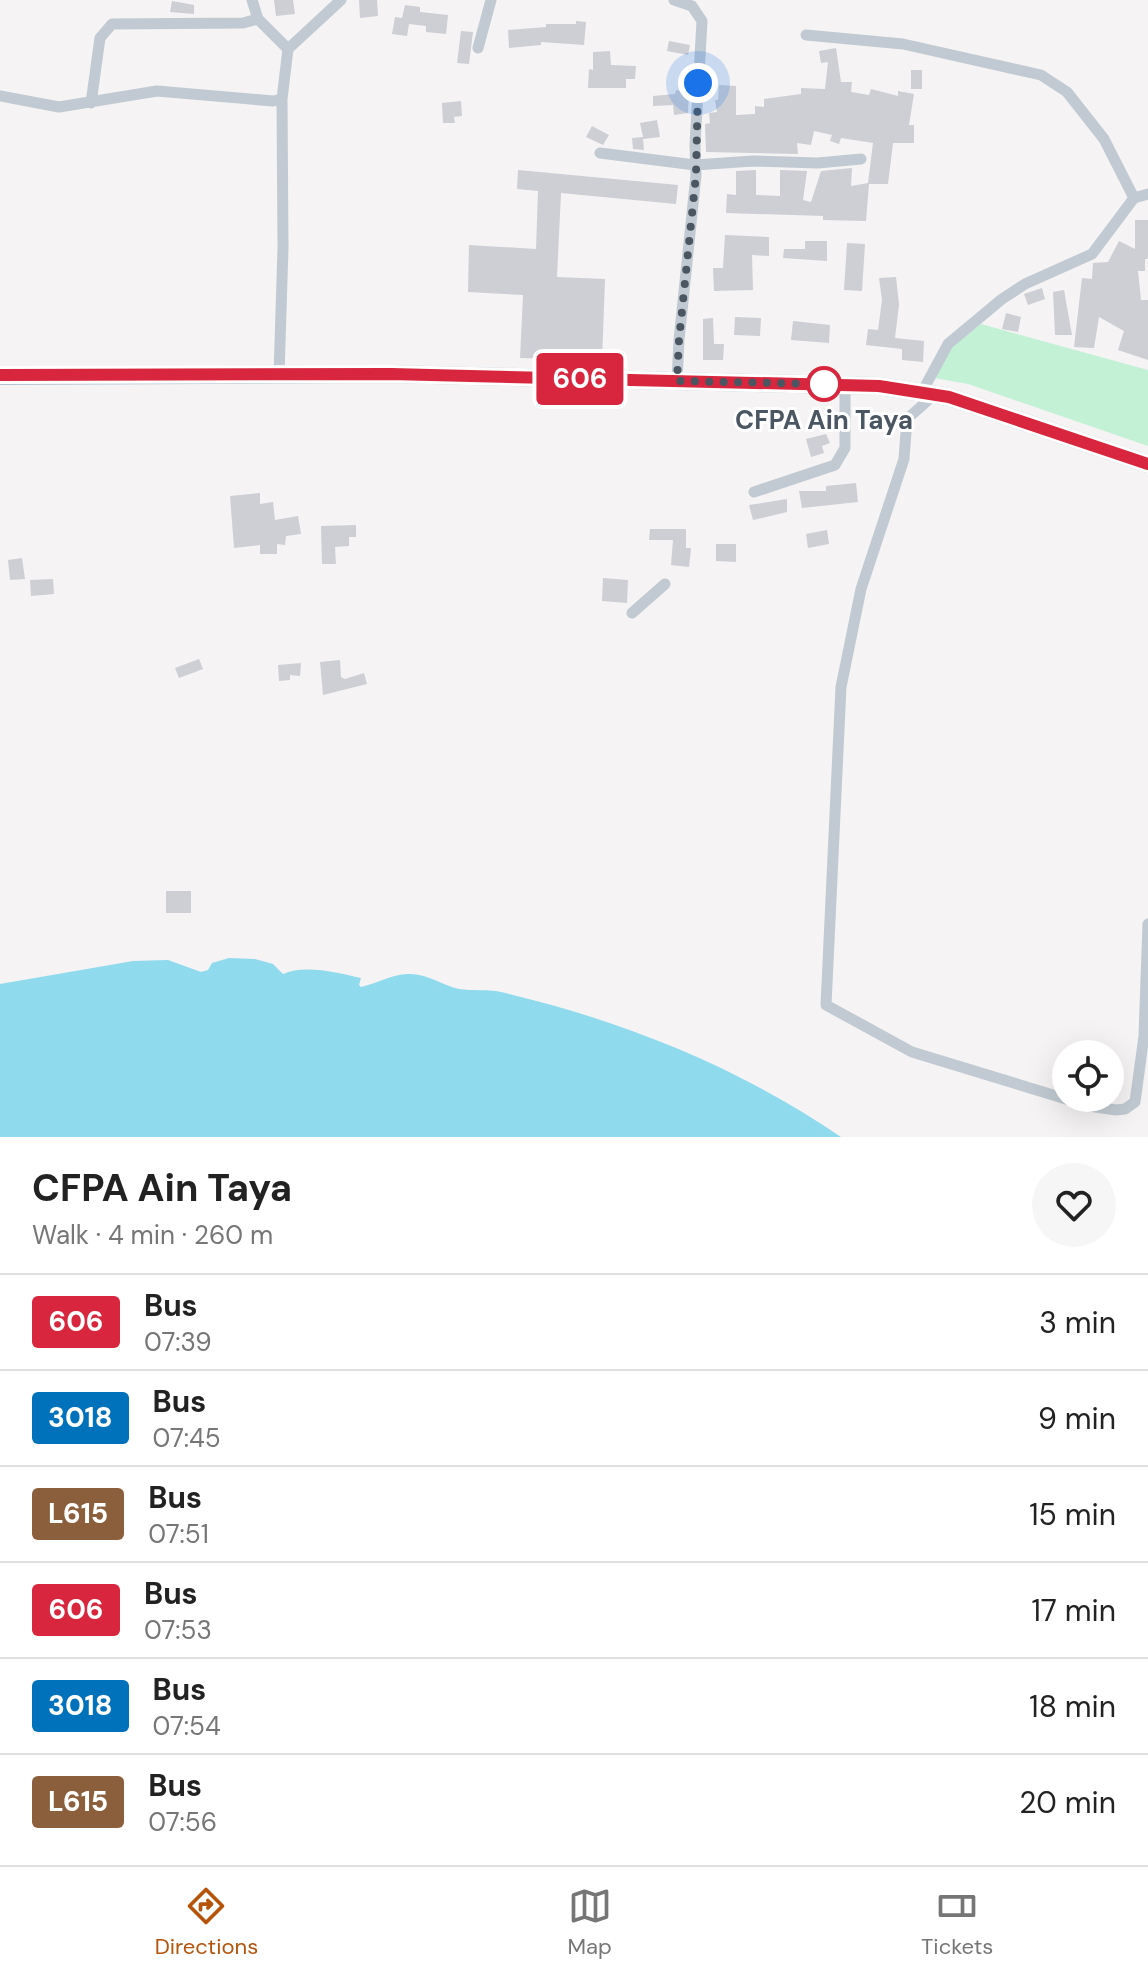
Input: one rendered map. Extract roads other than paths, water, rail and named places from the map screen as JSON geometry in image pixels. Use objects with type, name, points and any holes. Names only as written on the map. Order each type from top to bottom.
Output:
[{"type":"main road","points":[[0,376],[407,375],[879,386],[949,397],[1148,464]]},
{"type":"street","points":[[252,0],[258,19],[288,49]]},
{"type":"street","points":[[279,375],[283,248],[282,99],[288,49],[341,0]]},
{"type":"street","points":[[478,48],[491,0]]},
{"type":"street","points":[[674,0],[694,3],[702,21],[695,165],[677,381]]},
{"type":"street","points":[[91,103],[100,38],[112,24],[243,23],[258,19]]},
{"type":"street","points":[[806,35],[903,44],[1041,75],[1067,92],[1104,139],[1134,198]]},
{"type":"street","points":[[0,96],[59,107],[157,91],[273,101],[282,99]]},
{"type":"street","points":[[600,153],[695,165],[753,161],[818,163],[861,159]]},
{"type":"street","points":[[1148,194],[1134,198],[1092,254],[1025,284],[948,344],[928,393],[907,419],[904,459],[861,589],[841,687],[826,1005],[912,1052],[1089,1106],[1125,1109],[1135,1102],[1144,1036],[1148,924]]},
{"type":"street","points":[[754,492],[835,465],[845,448],[845,385]]},
{"type":"street","points":[[632,613],[665,584]]},
{"type":"water","points":[[229,958],[255,959],[273,964],[283,974],[311,970],[352,976],[361,978],[361,987],[395,976],[414,974],[459,989],[496,991],[546,1003],[634,1032],[720,1068],[762,1089],[841,1137],[0,1137],[0,984],[133,961],[168,960],[201,972],[208,970],[212,963]]},
{"type":"place","name":"CFPA Ain Taya","points":[[824,384]]}]
